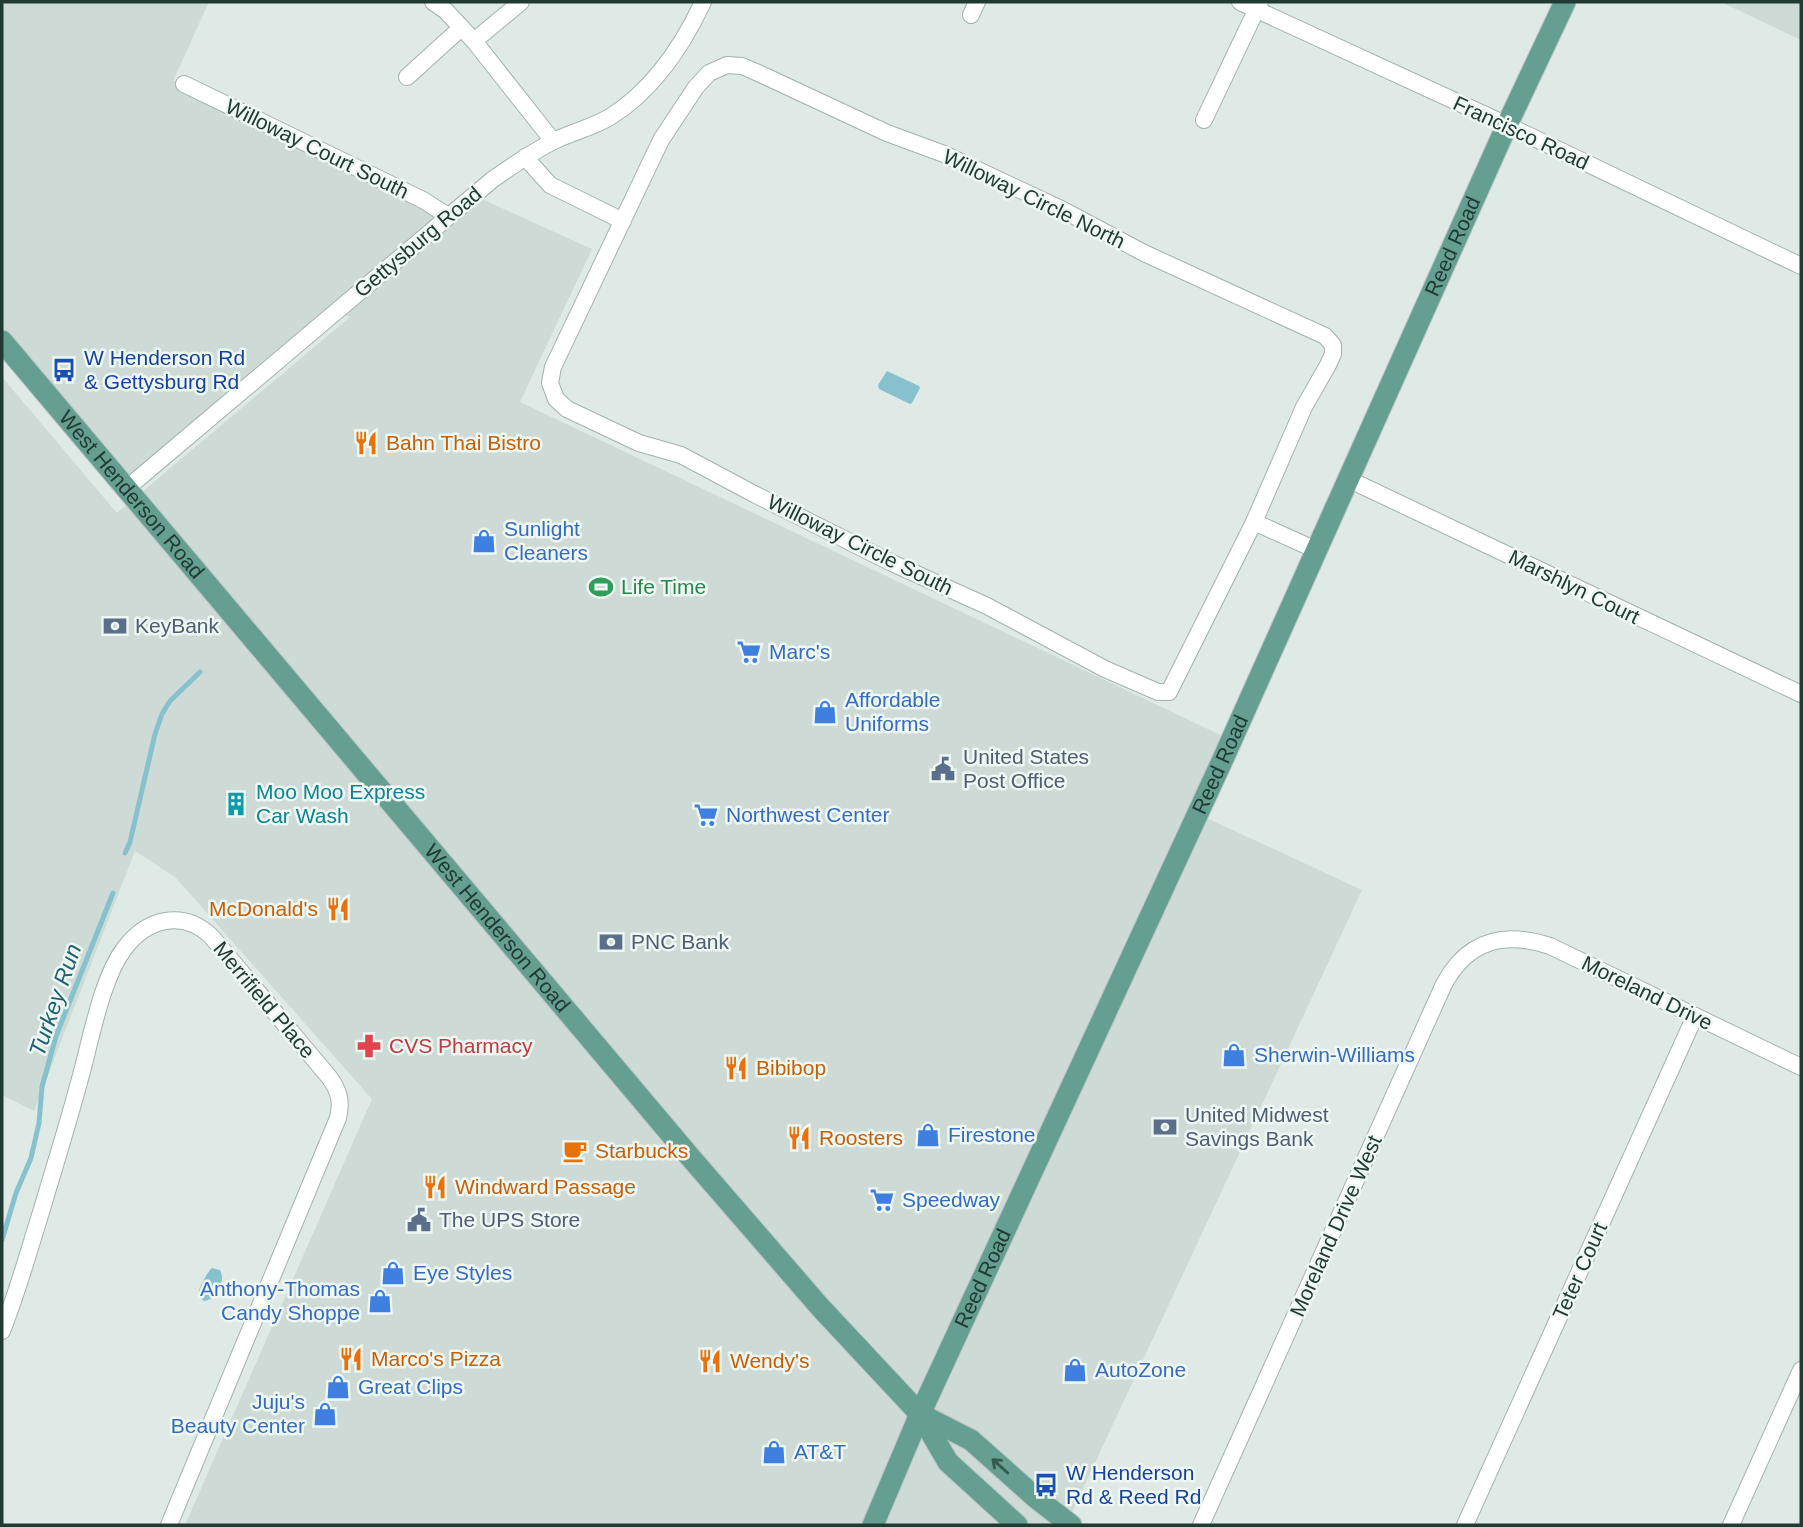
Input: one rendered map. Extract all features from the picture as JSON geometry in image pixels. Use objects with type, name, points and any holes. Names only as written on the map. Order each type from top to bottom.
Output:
[{"type":"main road","name":"Reed Road","points":[[873,1525],[920,1414],[1157,902],[1565,2]]},
{"type":"main road","name":"West Henderson Road","points":[[2,341],[691,1158],[820,1307],[920,1414],[948,1462],[1017,1525]]},
{"type":"main road","name":"West Henderson Road","points":[[920,1414],[971,1440],[1071,1525]]},
{"type":"street","points":[[432,2],[446,11],[474,41],[553,141]]},
{"type":"street","points":[[474,41],[521,2]]},
{"type":"street","name":"Gettysburg Road","points":[[126,489],[492,180],[553,141],[608,118],[645,90],[679,48],[704,2]]},
{"type":"street","name":"Francisco Road","points":[[1240,2],[1258,6],[1801,266]]},
{"type":"street","points":[[1204,120],[1258,6]]},
{"type":"street","points":[[407,77],[461,27]]},
{"type":"street","name":"Willoway Circle North","points":[[623,221],[661,140],[679,110],[709,73],[727,65],[742,66],[756,72],[887,133],[944,154],[1051,205],[1144,253],[1325,336],[1333,345],[1333,354],[1304,407],[1254,522]]},
{"type":"street","name":"Willoway Court South","points":[[184,85],[423,200],[447,216]]},
{"type":"street","points":[[525,157],[550,185],[623,221]]},
{"type":"street","name":"Willoway Circle South","points":[[623,221],[553,367],[550,383],[556,399],[568,409],[639,443],[681,455],[892,563],[987,606],[1105,668],[1158,692],[1169,692],[1254,522]]},
{"type":"street","name":"Marshlyn Court","points":[[1348,479],[1801,694]]},
{"type":"street","points":[[1254,522],[1316,550]]},
{"type":"street","name":"Merrifield Place","points":[[2,1331],[15,1297],[110,974],[123,950],[138,935],[167,920],[190,922],[211,936],[329,1077],[340,1100],[338,1118],[169,1525]]},
{"type":"street","name":"Moreland Drive","points":[[1489,942],[1520,939],[1550,946],[1801,1067]]},
{"type":"street","name":"Moreland Drive West","points":[[1201,1525],[1444,984],[1462,958],[1489,942]]},
{"type":"street","name":"Teter Court","points":[[1465,1525],[1695,1016]]},
{"type":"street","points":[[1731,1525],[1801,1370]]},
{"type":"shaded area","points":[[2,2],[209,2],[173,81],[184,84],[447,216],[473,195],[592,249],[520,402],[1231,740],[1198,814],[1362,890],[1066,1525],[185,1525],[372,1099],[175,877],[135,851],[34,1111],[2,1095],[2,377],[117,513],[350,317],[337,311],[126,489],[2,341]]},
{"type":"shaded area","points":[[1721,2],[1801,2],[1801,40]]},
{"type":"water","points":[[887,371],[919,386],[912,403],[879,389],[878,385]]},
{"type":"water","points":[[212,1268],[220,1270],[221,1284],[213,1297],[204,1301],[199,1296],[199,1291]]},
{"type":"waterway","name":"Turkey Run","points":[[125,853],[162,714],[170,701],[200,672]]},
{"type":"waterway","name":"Turkey Run","points":[[2,1240],[16,1193],[31,1158],[39,1123],[42,1087],[56,1036],[113,893]]},
{"type":"place","name":"W Henderson Rd & Gettysburg Rd","points":[[64,370]]},
{"type":"place","name":"Bahn Thai Bistro","points":[[366,443]]},
{"type":"place","name":"Sunlight Cleaners","points":[[484,541]]},
{"type":"place","name":"Life Time","points":[[601,587]]},
{"type":"place","name":"KeyBank","points":[[115,626]]},
{"type":"place","name":"Marc's","points":[[749,652]]},
{"type":"place","name":"Affordable Uniforms","points":[[825,712]]},
{"type":"place","name":"United States Post Office","points":[[943,769]]},
{"type":"place","name":"Moo Moo Express Car Wash","points":[[236,804]]},
{"type":"place","name":"Northwest Center","points":[[706,815]]},
{"type":"place","name":"McDonald's","points":[[338,909]]},
{"type":"place","name":"PNC Bank","points":[[611,942]]},
{"type":"place","name":"CVS Pharmacy","points":[[369,1046]]},
{"type":"place","name":"Sherwin-Williams","points":[[1234,1055]]},
{"type":"place","name":"Bibibop","points":[[736,1068]]},
{"type":"place","name":"United Midwest Savings Bank","points":[[1165,1127]]},
{"type":"place","name":"Firestone","points":[[928,1135]]},
{"type":"place","name":"Roosters","points":[[799,1138]]},
{"type":"place","name":"Starbucks","points":[[575,1151]]},
{"type":"place","name":"Windward Passage","points":[[435,1187]]},
{"type":"place","name":"Speedway","points":[[882,1200]]},
{"type":"place","name":"The UPS Store","points":[[419,1220]]},
{"type":"place","name":"Eye Styles","points":[[393,1273]]},
{"type":"place","name":"Anthony-Thomas Candy Shoppe","points":[[380,1301]]},
{"type":"place","name":"Marco's Pizza","points":[[351,1359]]},
{"type":"place","name":"Wendy's","points":[[710,1361]]},
{"type":"place","name":"AutoZone","points":[[1075,1370]]},
{"type":"place","name":"Great Clips","points":[[338,1387]]},
{"type":"place","name":"Juju's Beauty Center","points":[[325,1414]]},
{"type":"place","name":"AT&T","points":[[774,1452]]},
{"type":"place","name":"W Henderson Rd & Reed Rd","points":[[1046,1485]]}]
